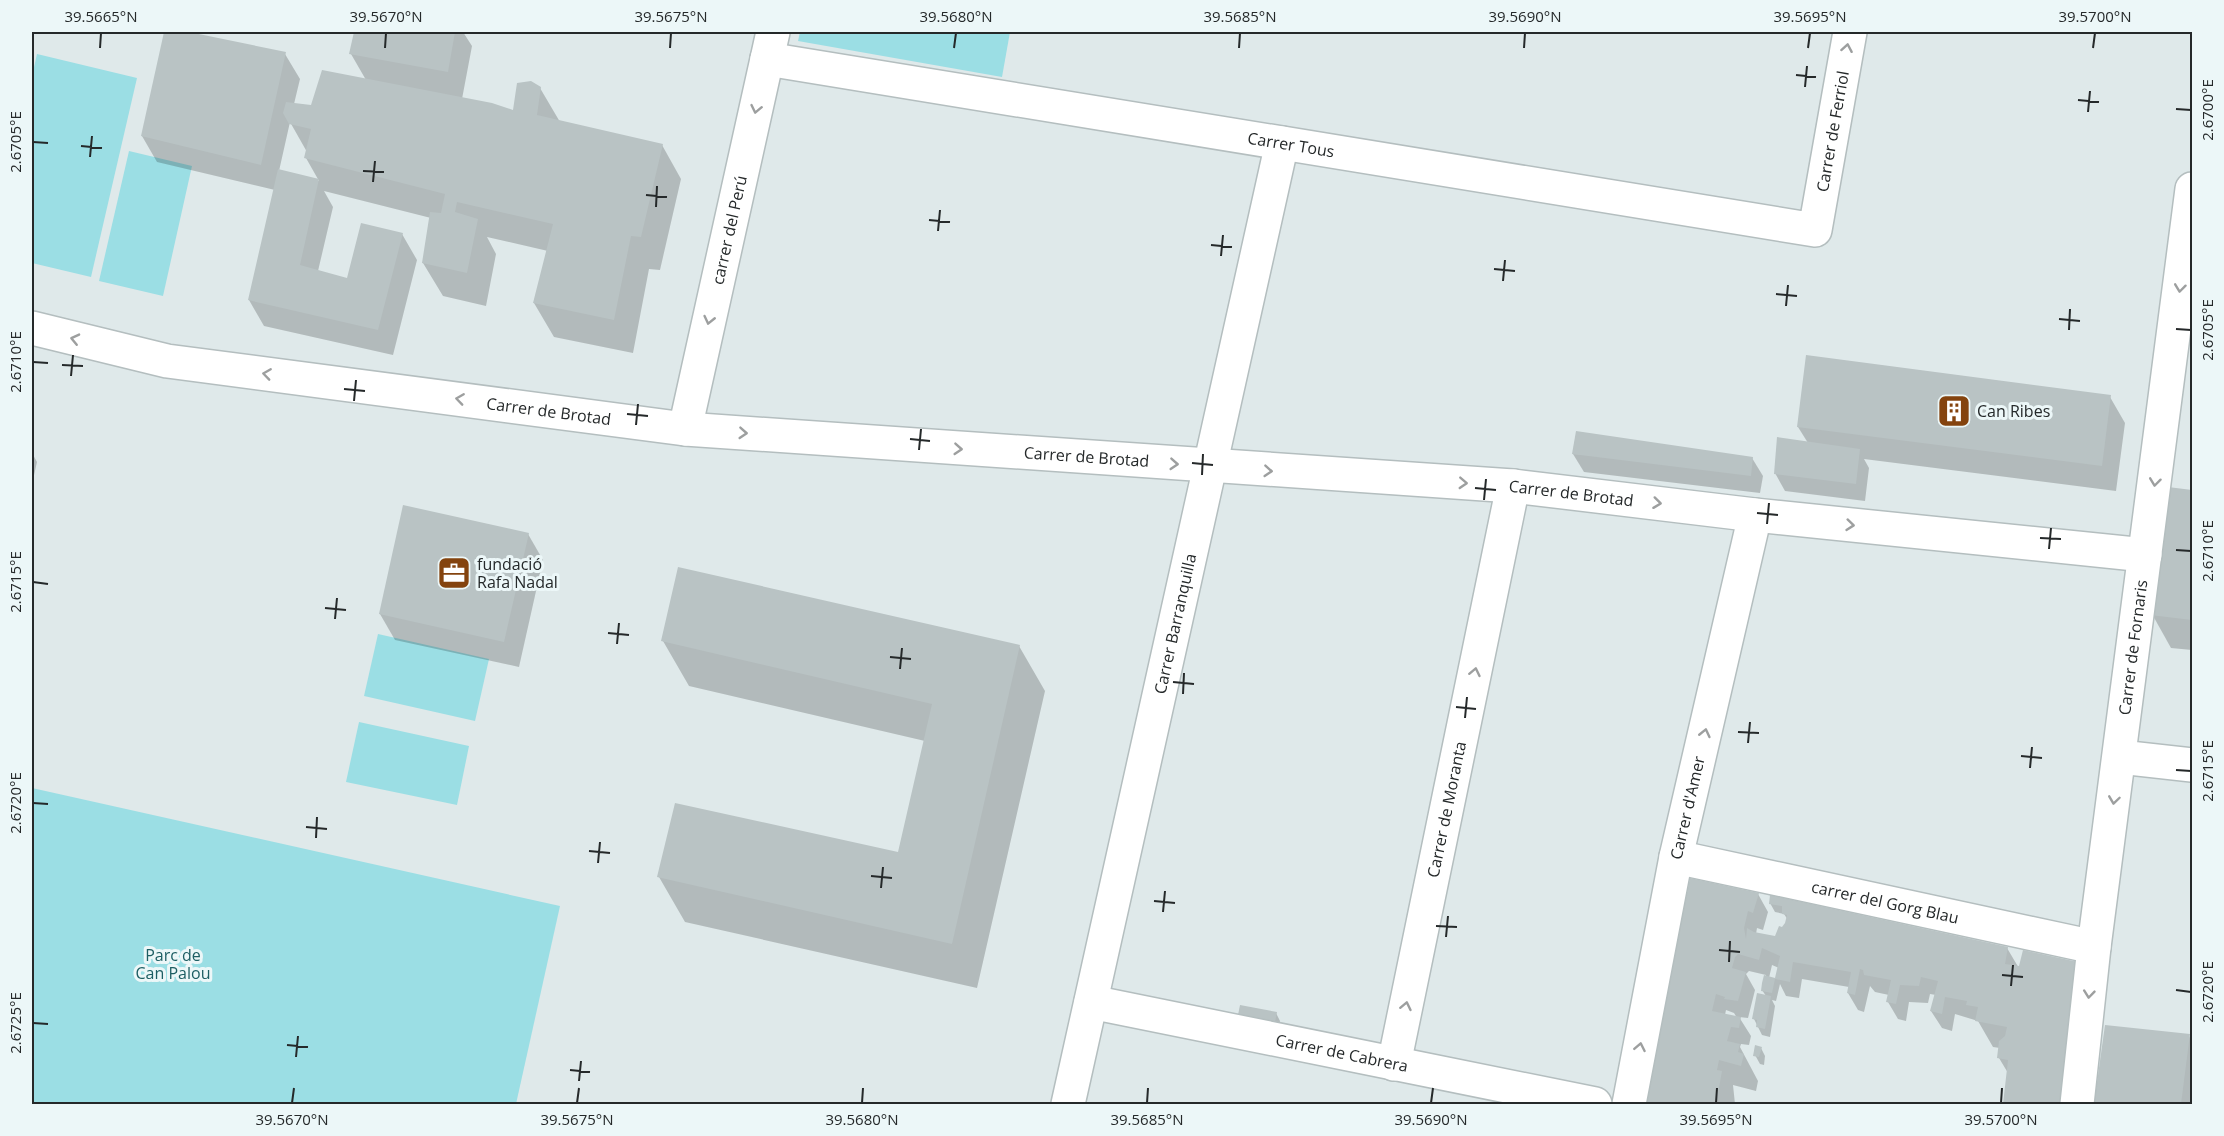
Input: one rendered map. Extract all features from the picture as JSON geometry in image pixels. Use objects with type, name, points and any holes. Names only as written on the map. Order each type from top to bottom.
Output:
[{"type":"street","name":"Carrer de Ferriol","points":[[1815,230],[1850,32]]},
{"type":"street","name":"Carrer Tous","points":[[770,45],[1282,143],[1815,230]]},
{"type":"street","name":"carrer del Perú","points":[[685,429],[770,45]]},
{"type":"street","name":"Carrer Barranquilla","points":[[1068,1104],[1282,143]]},
{"type":"street","name":"Carrer de Fornaris","points":[[2077,1104],[2094,947],[2193,189]]},
{"type":"street","name":"Carrer de Brotad","points":[[32,328],[167,361],[685,429],[1210,467],[1513,486],[1755,515],[2145,555]]},
{"type":"street","name":"Carrer de Moranta","points":[[1394,1064],[1513,486]]},
{"type":"street","name":"Carrer d'Amer","points":[[1629,1104],[1676,857],[1755,515]]},
{"type":"street","points":[[2120,757],[2193,765]]},
{"type":"street","name":"carrer del Gorg Blau","points":[[1676,857],[2094,947]]},
{"type":"street","name":"Carrer de Cabrera","points":[[1091,1002],[1595,1104]]},
{"type":"green space","points":[[800,32],[1010,32],[1002,77],[798,41]]},
{"type":"green space","points":[[37,54],[137,78],[91,277],[32,263],[32,76]]},
{"type":"green space","points":[[129,151],[192,166],[163,296],[99,281]]},
{"type":"green space","points":[[378,634],[489,659],[475,721],[364,696]]},
{"type":"green space","points":[[359,722],[469,746],[457,805],[346,782]]},
{"type":"green space","name":"Parc de Can Palou","points":[[32,788],[560,906],[516,1104],[32,1104]]},
{"type":"building","points":[[164,32],[189,32],[286,52],[261,165],[141,136]]},
{"type":"building","points":[[354,32],[455,32],[448,72],[349,54]]},
{"type":"building","points":[[322,70],[492,103],[513,110],[517,83],[531,81],[541,87],[537,115],[663,144],[641,237],[631,236],[614,320],[533,303],[553,224],[457,202],[455,212],[478,219],[467,273],[422,263],[430,212],[441,213],[445,194],[304,158],[311,129],[289,124],[283,113],[286,102],[311,105]]},
{"type":"building","points":[[278,169],[319,179],[300,265],[347,278],[361,223],[403,233],[378,330],[248,300]]},
{"type":"building","name":"Can Ribes","points":[[1806,355],[2111,395],[2102,466],[1797,427]]},
{"type":"building","points":[[1576,431],[1753,457],[1751,476],[1572,454]]},
{"type":"building","points":[[1777,437],[1860,449],[1856,484],[1774,474]]},
{"type":"building","points":[[2168,487],[2192,490],[2192,620],[2150,615]]},
{"type":"building","name":"fundació Rafa Nadal","points":[[403,505],[529,533],[504,642],[379,614]]},
{"type":"building","points":[[678,567],[1020,645],[952,944],[657,877],[675,803],[898,852],[932,704],[661,641]]},
{"type":"building","points":[[1690,878],[1759,893],[1753,913],[1748,911],[1744,928],[1746,939],[1747,928],[1754,932],[1775,936],[1779,926],[1782,927],[1785,923],[1787,915],[1782,914],[1782,906],[1769,904],[1770,895],[2008,947],[2005,964],[2019,966],[2023,950],[2078,962],[2060,1104],[2003,1104],[2008,1060],[1997,1058],[1999,1041],[2005,1036],[2007,1027],[1975,1021],[1978,1007],[1966,1005],[1967,1001],[1945,997],[1942,1014],[1930,1011],[1938,981],[1921,977],[1919,986],[1900,985],[1896,1004],[1886,1002],[1891,980],[1864,975],[1863,970],[1860,969],[1855,995],[1847,993],[1851,972],[1793,962],[1790,982],[1775,979],[1772,993],[1761,991],[1764,975],[1775,978],[1780,956],[1762,948],[1759,960],[1738,954],[1735,957],[1732,968],[1746,972],[1738,1001],[1724,999],[1725,997],[1716,994],[1712,1011],[1741,1017],[1739,1028],[1731,1027],[1727,1041],[1740,1044],[1738,1052],[1744,1054],[1741,1066],[1719,1060],[1717,1070],[1722,1071],[1716,1104],[1644,1104]]},
{"type":"building","points":[[1757,993],[1771,996],[1765,1029],[1756,1027],[1757,1020],[1752,1019]]},
{"type":"building","points":[[1240,1005],[1277,1012],[1273,1032],[1236,1025]]},
{"type":"building","points":[[2105,1025],[2190,1034],[2181,1104],[2094,1104]]},
{"type":"building","points":[[1755,1045],[1762,1047],[1759,1057],[1753,1056]]},
{"type":"place","name":"Can Ribes","points":[[1954,411]]},
{"type":"place","name":"fundació Rafa Nadal","points":[[454,573]]}]
